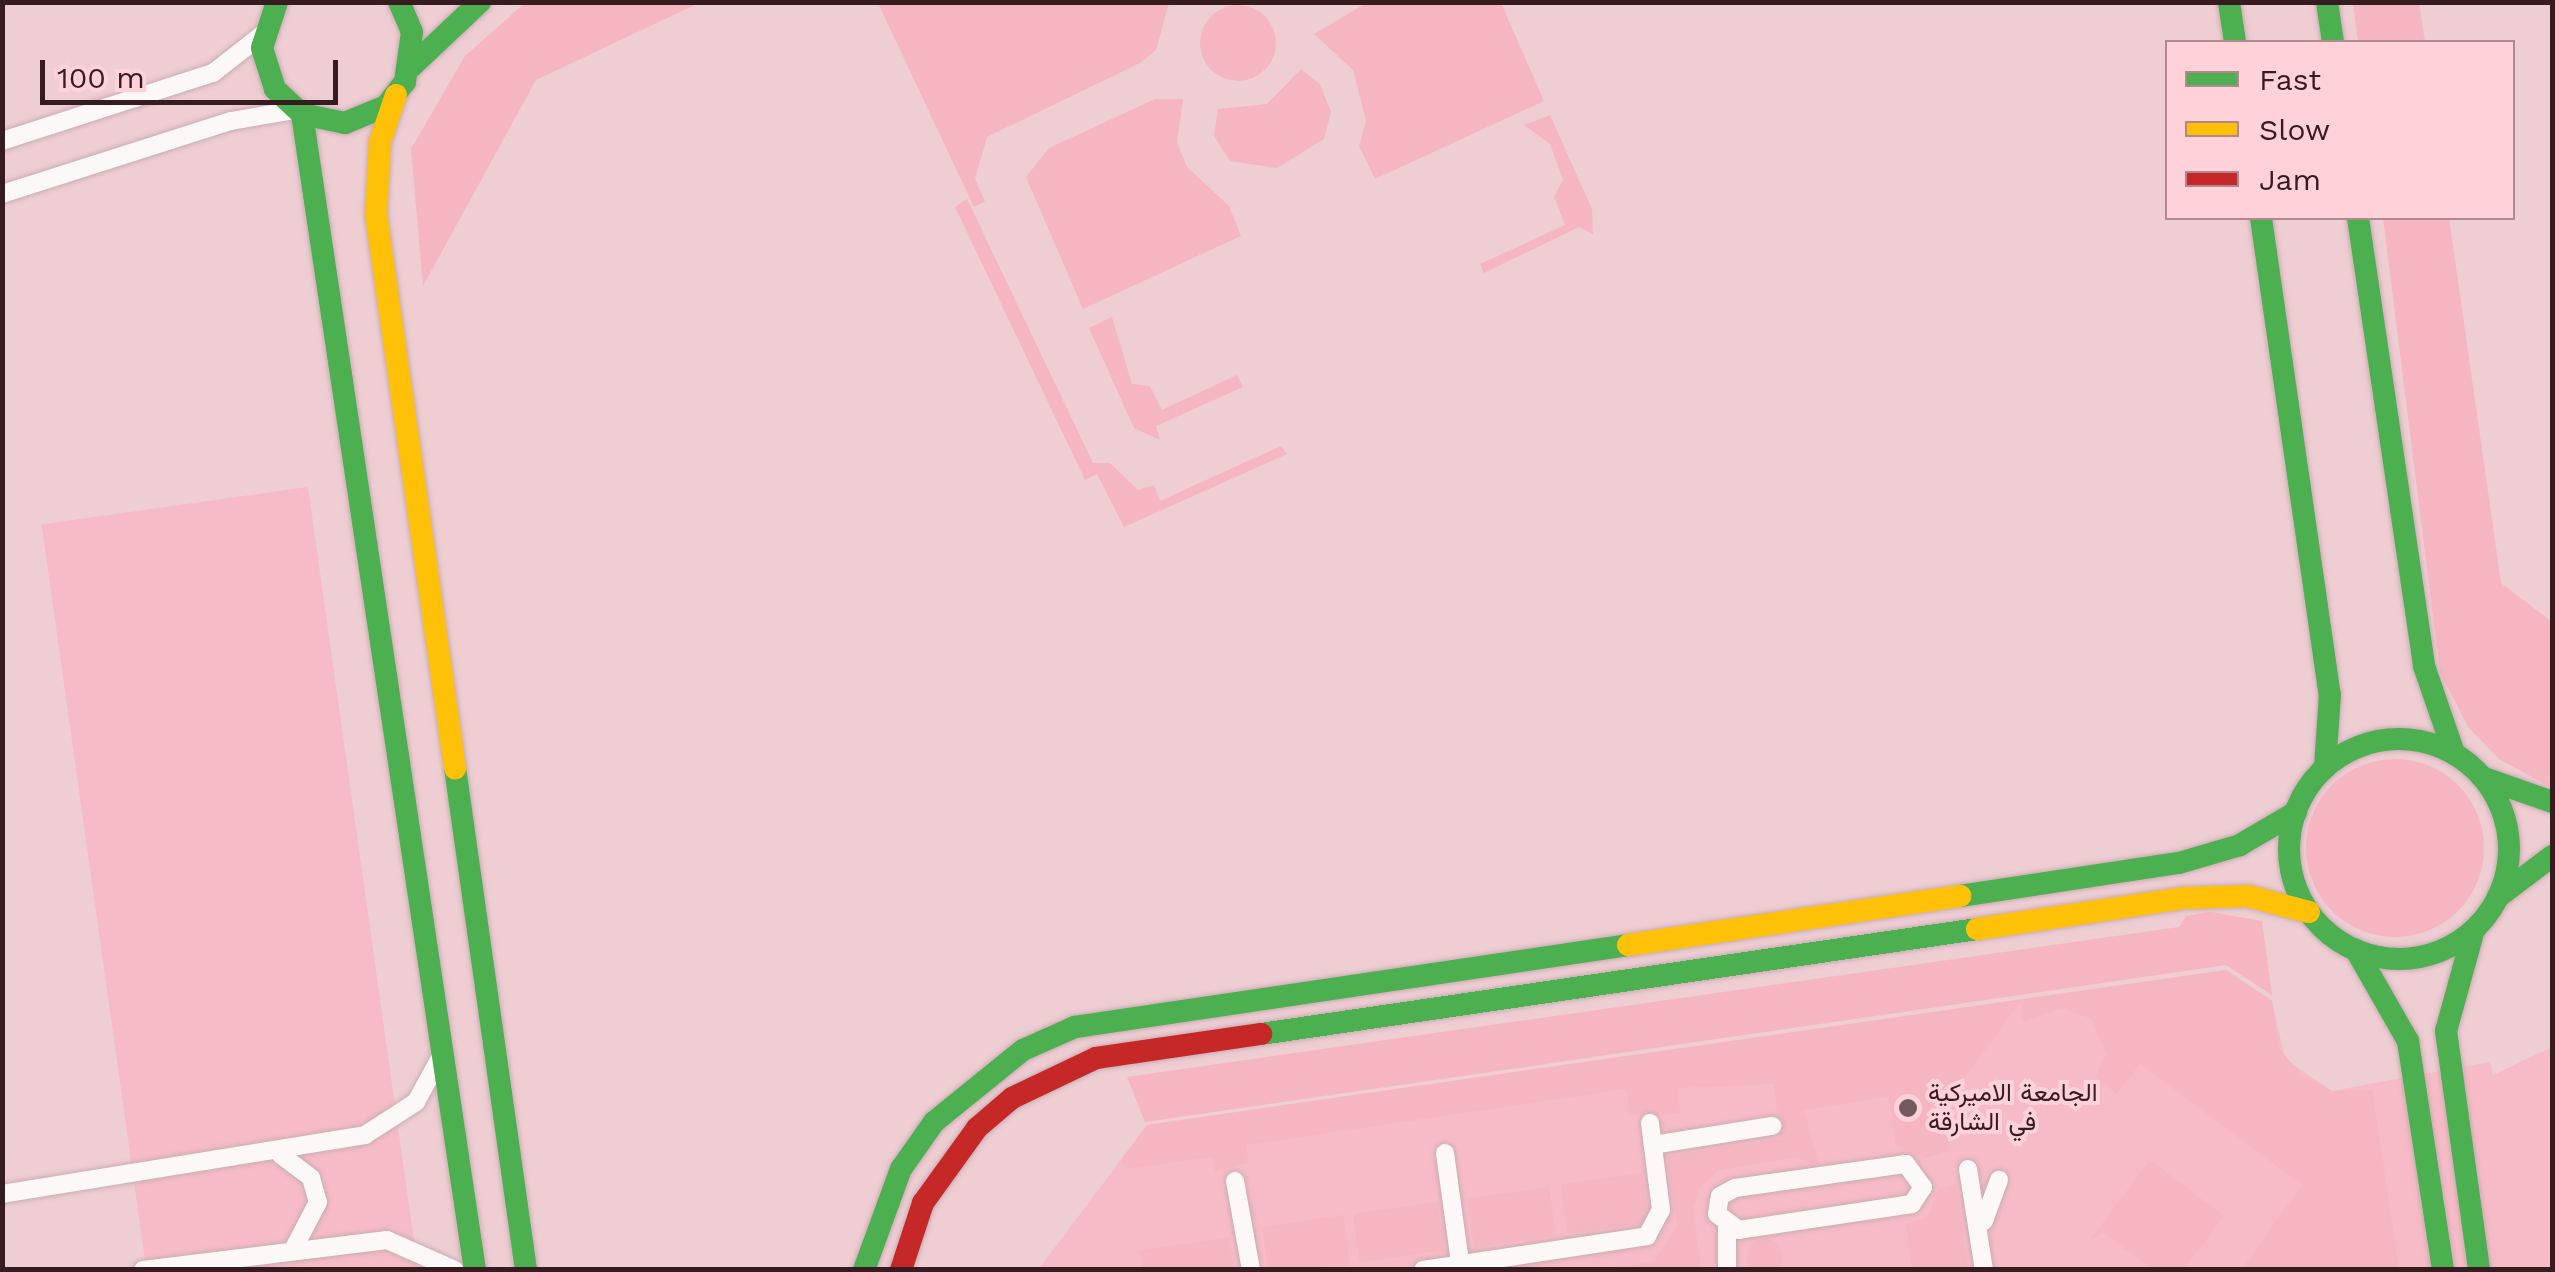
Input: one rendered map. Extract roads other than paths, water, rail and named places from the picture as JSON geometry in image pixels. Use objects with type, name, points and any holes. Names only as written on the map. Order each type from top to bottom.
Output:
[{"type":"street","points":[[2,141],[213,73],[263,34],[277,2]]},
{"type":"street","points":[[399,2],[412,32],[411,67]]},
{"type":"street","points":[[480,2],[411,67],[396,95],[380,142],[376,214],[526,1270]]},
{"type":"street","points":[[2230,2],[2235,40]]},
{"type":"street","points":[[2328,2],[2333,40]]},
{"type":"street","points":[[263,34],[268,77],[298,112],[476,1270]]},
{"type":"street","points":[[2,194],[231,121],[298,112],[345,123],[396,95]]},
{"type":"street","points":[[2260,220],[2330,694],[2324,768],[2296,812],[2290,864],[2309,912]]},
{"type":"street","points":[[2358,220],[2424,666],[2454,753]]},
{"type":"street","points":[[2324,768],[2385,740],[2454,753],[2484,778],[2552,802]]},
{"type":"street","points":[[2484,778],[2508,836],[2497,898]]},
{"type":"street","points":[[864,1270],[893,1186],[934,1122],[1023,1050],[1076,1027],[2179,863],[2240,845],[2296,812]]},
{"type":"street","points":[[2478,1270],[2447,1052],[2450,988],[2476,927],[2497,898],[2552,856]]},
{"type":"street","points":[[901,1270],[923,1203],[977,1128],[1025,1090],[1096,1058],[2185,898],[2248,896],[2309,912],[2356,950],[2396,1008],[2412,1058],[2443,1270]]},
{"type":"street","points":[[2356,950],[2420,957],[2476,927]]},
{"type":"street","points":[[2,1194],[281,1155],[401,1116],[428,1086],[442,1048]]},
{"type":"street","points":[[2412,1058],[2447,1052]]},
{"type":"street","points":[[1422,1270],[1647,1236],[1662,1210],[1650,1123]]},
{"type":"street","points":[[1653,1145],[1772,1126]]},
{"type":"street","points":[[1445,1153],[1461,1267]]},
{"type":"street","points":[[281,1155],[311,1178],[318,1202],[295,1246]]},
{"type":"street","points":[[1727,1228],[1912,1204],[1922,1177],[1896,1165],[1735,1188],[1716,1205],[1727,1228],[1727,1270]]},
{"type":"street","points":[[1968,1169],[1984,1222],[1984,1270]]},
{"type":"street","points":[[1984,1222],[1999,1180]]},
{"type":"street","points":[[1235,1181],[1251,1270]]},
{"type":"street","points":[[143,1270],[295,1246],[387,1240],[455,1270]]},
{"type":"street","points":[[1985,1246],[2002,1270]]},
{"type":"place","name":"الجامعة الاميركية في الشارقة","points":[[1908,1108]]}]
